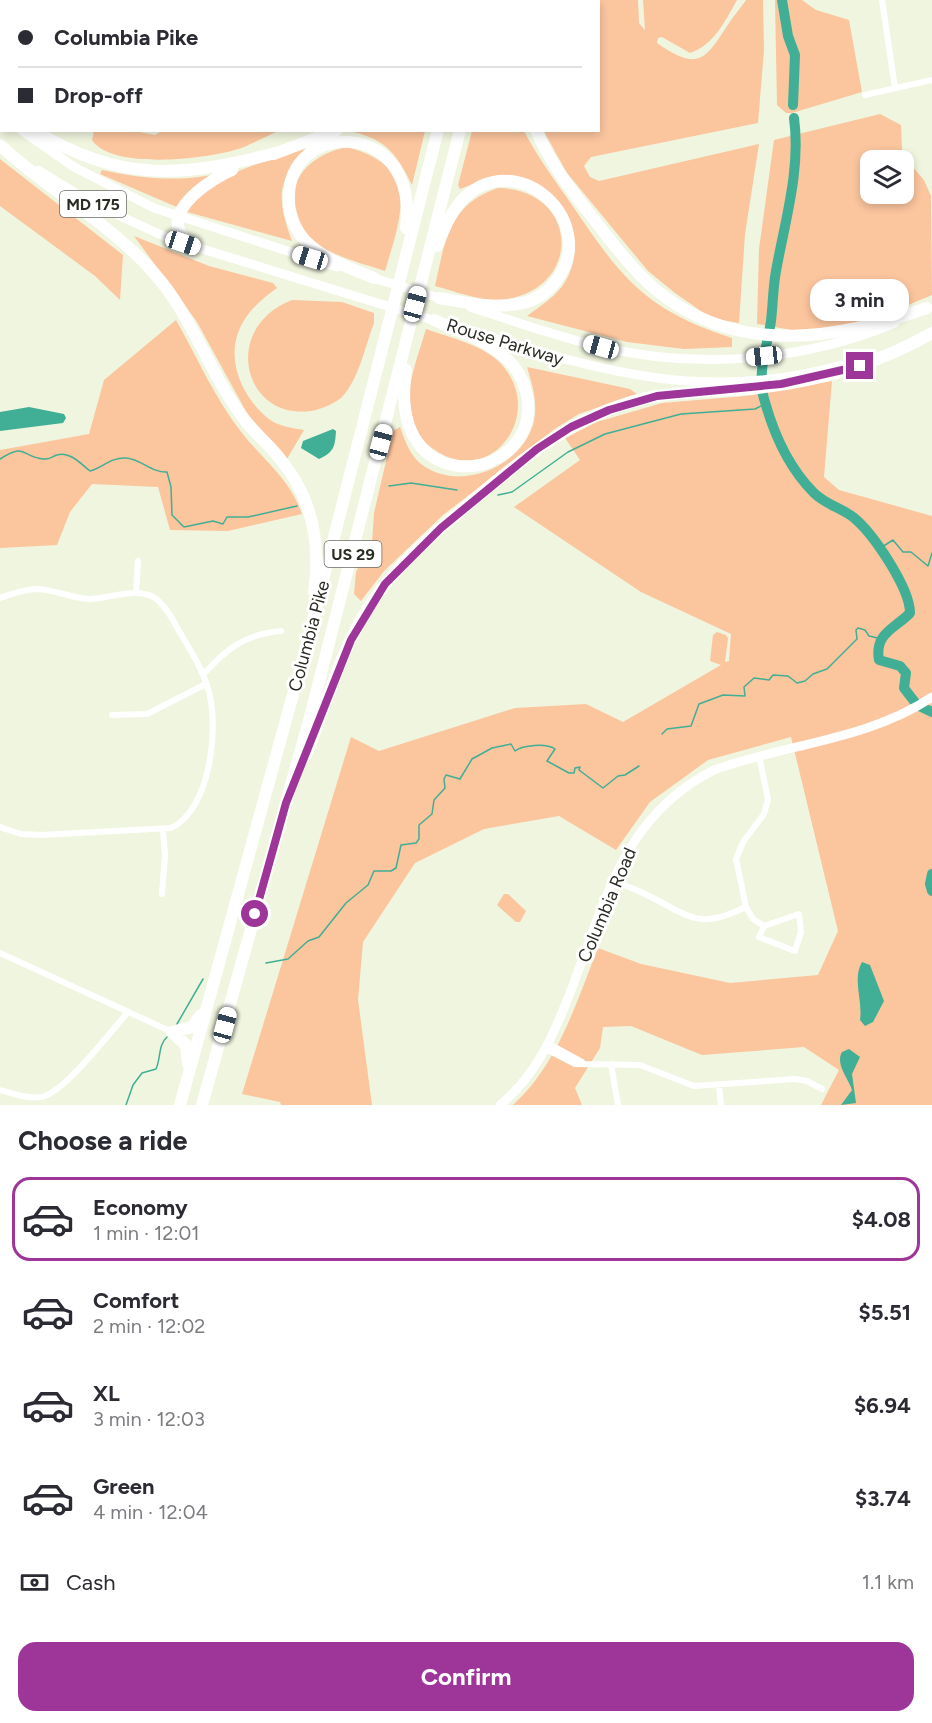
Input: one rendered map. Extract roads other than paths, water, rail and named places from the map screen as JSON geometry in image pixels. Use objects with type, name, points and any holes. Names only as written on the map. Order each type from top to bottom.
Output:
[{"type":"highway","points":[[38,132],[84,157],[118,167],[156,172],[217,168],[279,152]]},
{"type":"highway","points":[[195,247],[181,234],[178,226],[191,196],[213,179],[332,132]]},
{"type":"highway","name":"Columbia Pike","points":[[180,1105],[305,651],[437,132]]},
{"type":"highway","name":"Columbia Pike","points":[[202,1105],[345,584],[459,132]]},
{"type":"highway","points":[[537,132],[575,194],[628,261],[649,283],[693,314],[723,327],[752,334],[783,337],[848,331],[929,306]]},
{"type":"highway","points":[[374,278],[319,252],[302,237],[293,221],[289,196],[293,174],[306,158],[327,144],[347,141],[366,144],[383,154],[396,168],[405,187],[408,211],[401,273]]},
{"type":"highway","points":[[0,144],[22,166],[116,237],[153,271],[185,314],[244,419],[294,478],[310,512],[317,555],[305,651]]},
{"type":"highway","points":[[421,280],[446,225],[457,207],[472,192],[489,184],[512,182],[535,188],[554,204],[565,223],[568,253],[560,275],[545,292],[530,301],[507,305],[481,305],[440,298]]},
{"type":"highway","points":[[415,304],[403,398],[405,419],[412,435],[430,456],[447,464],[466,467],[492,461],[510,448],[525,425],[528,405],[522,380],[514,365],[500,353],[434,320]]},
{"type":"highway","points":[[286,803],[351,640],[363,616],[399,567],[441,528],[537,449],[588,418],[625,404],[657,396],[781,381],[860,366],[913,344],[932,332]]},
{"type":"highway","points":[[172,1032],[192,1027],[208,1004]]},
{"type":"highway","points":[[172,1032],[186,1045],[188,1073]]},
{"type":"main road","name":"Rouse Parkway","points":[[24,132],[103,184],[180,218],[569,338],[626,352],[686,359],[747,358],[781,354],[851,339],[902,320],[929,306]]},
{"type":"main road","name":"Rouse Parkway","points":[[0,144],[45,175],[94,204],[171,239],[195,247],[564,360],[623,374],[676,381],[744,385]]},
{"type":"main road","points":[[781,381],[841,365],[932,332]]},
{"type":"main road","name":"Columbia Road","points":[[500,1105],[530,1075],[547,1047],[632,842],[662,805],[703,776],[759,756],[892,718],[930,699]]},
{"type":"street","points":[[882,0],[895,88]]},
{"type":"street","points":[[865,95],[932,80]]},
{"type":"street","points":[[136,593],[138,561]]},
{"type":"street","points":[[0,598],[36,589],[89,599],[136,593],[148,595],[161,603],[203,675],[211,704],[212,732],[199,797],[188,816],[177,825],[163,830],[41,835],[21,834],[0,827]]},
{"type":"street","points":[[203,675],[233,645],[253,636],[281,631]]},
{"type":"street","points":[[112,715],[147,714],[206,684]]},
{"type":"street","points":[[759,756],[768,800],[764,814],[743,842],[736,859],[746,907],[753,919],[764,926]]},
{"type":"street","points":[[162,894],[165,855],[163,830]]},
{"type":"street","points":[[614,881],[651,896],[688,917],[717,918],[746,907]]},
{"type":"street","points":[[799,914],[801,932],[795,951],[759,937],[764,926],[799,914]]},
{"type":"street","points":[[0,953],[172,1032]]},
{"type":"street","points":[[0,1090],[36,1098],[51,1093],[94,1051],[128,1012]]},
{"type":"street","points":[[547,1047],[575,1064],[582,1062],[640,1065],[687,1084],[719,1086],[795,1079],[807,1081],[822,1089]]},
{"type":"street","points":[[611,1064],[618,1105]]},
{"type":"street","points":[[719,1086],[721,1105]]},
{"type":"water","points":[[29,407],[64,414],[66,418],[63,423],[0,431],[0,412]]},
{"type":"water","points":[[333,429],[336,431],[334,445],[331,451],[319,459],[301,448],[303,441]]},
{"type":"water","points":[[862,962],[870,965],[884,1001],[873,1022],[865,1026],[860,1020],[858,983]]},
{"type":"water","points":[[849,1049],[860,1057],[852,1074],[856,1103],[841,1105],[852,1090],[840,1061],[842,1052]]},
{"type":"waterway","points":[[782,0],[788,36],[795,55],[793,105]]},
{"type":"waterway","points":[[794,118],[796,137],[794,176],[775,277],[771,321],[763,362],[763,392],[778,439],[805,484],[818,497],[853,517],[880,548],[897,576],[904,590],[910,613],[883,637],[878,651],[879,660],[900,666],[906,673],[904,688],[917,705],[932,712]]},
{"type":"waterway","points":[[498,495],[512,492],[568,452],[605,434],[681,414],[755,409],[765,404]]},
{"type":"waterway","points":[[0,459],[20,451],[44,459],[62,454],[75,459],[90,471],[116,459],[126,458],[167,472],[171,487],[172,515],[184,527],[213,521],[223,524],[227,517],[248,517],[297,506]]},
{"type":"waterway","points":[[389,486],[411,483],[457,490]]},
{"type":"waterway","points":[[879,549],[893,540],[903,552],[911,552],[928,566],[932,553]]},
{"type":"waterway","points":[[662,734],[667,729],[691,726],[699,704],[723,695],[745,696],[744,687],[754,678],[769,680],[773,675],[788,676],[797,683],[805,681],[813,674],[827,669],[857,639],[856,630],[858,628],[865,630],[869,636],[882,639]]},
{"type":"waterway","points":[[266,963],[288,959],[308,941],[319,937],[346,903],[368,885],[374,871],[391,871],[396,868],[401,845],[416,843],[419,839],[419,825],[432,814],[434,800],[445,788],[446,775],[460,779],[472,759],[492,748],[511,744],[515,751],[523,747],[551,747],[555,749],[547,761],[569,773],[574,773],[575,768],[580,767],[579,770],[603,788],[618,776],[625,775],[639,766]]},
{"type":"waterway","points":[[932,874],[930,884],[932,891]]},
{"type":"waterway","points":[[177,1024],[203,979]]},
{"type":"waterway","points":[[126,1105],[133,1085],[142,1073],[156,1069],[162,1044],[167,1037]]}]
